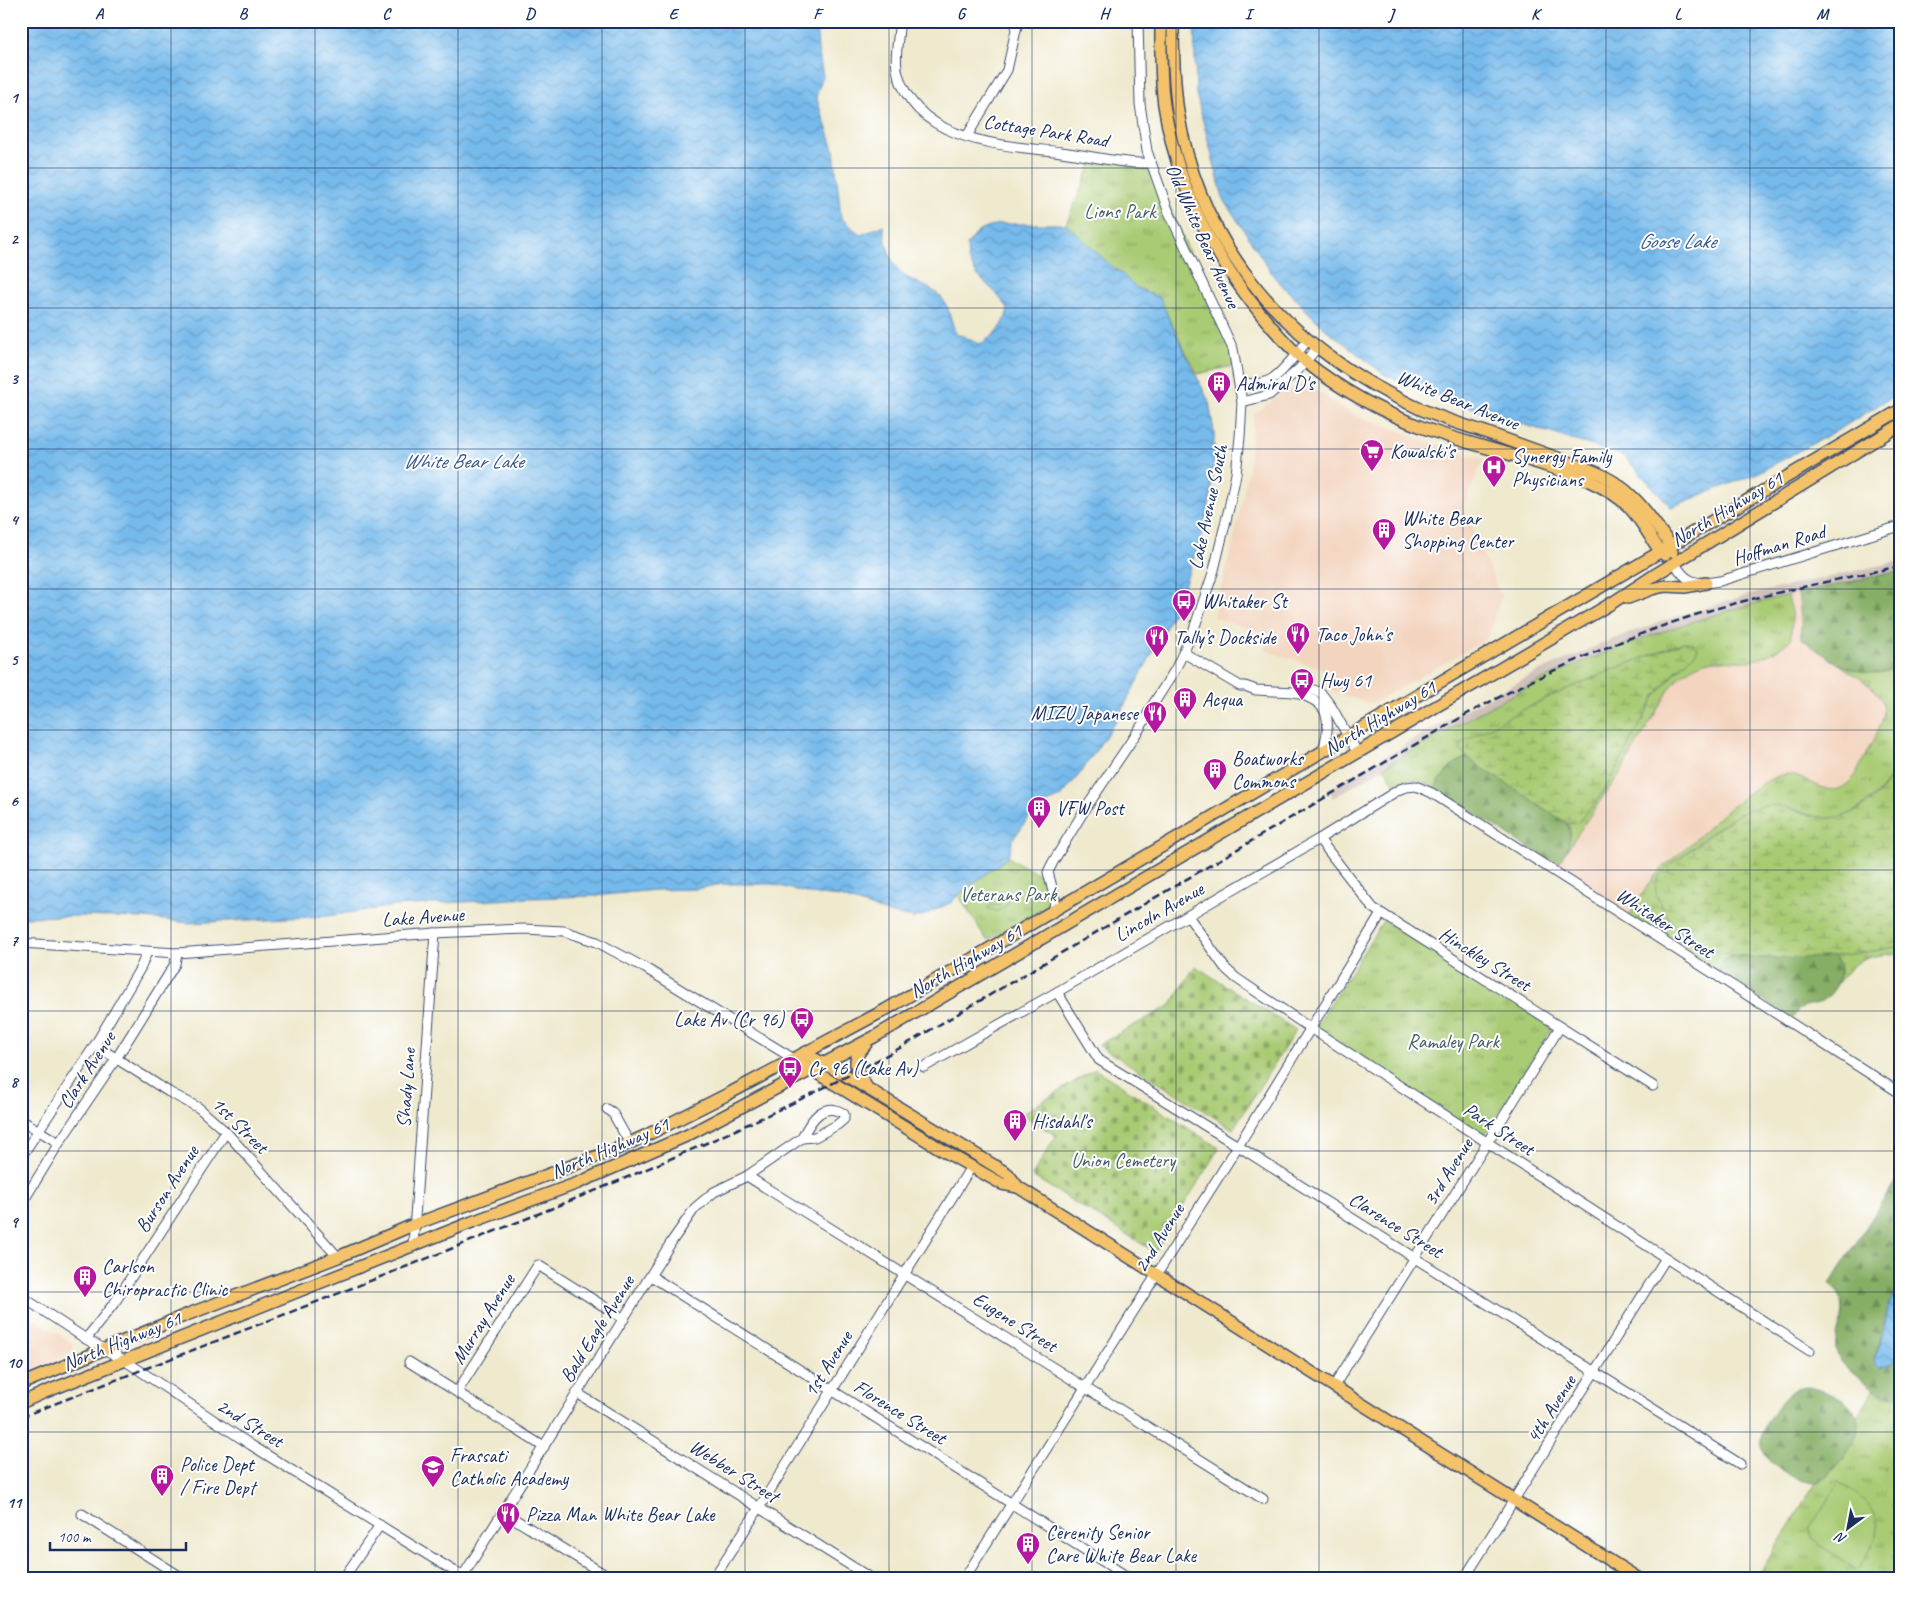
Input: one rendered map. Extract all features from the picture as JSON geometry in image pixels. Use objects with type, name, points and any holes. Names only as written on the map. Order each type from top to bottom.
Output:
[{"type":"main road","name":"White Bear Avenue","points":[[1161,21],[1161,70],[1164,106],[1175,153],[1191,202],[1210,242],[1241,290],[1276,332],[1306,361],[1363,400],[1386,412],[1425,428],[1553,468],[1601,486],[1629,507],[1665,548]]},
{"type":"main road","name":"White Bear Avenue","points":[[1173,21],[1173,58],[1179,114],[1192,168],[1205,203],[1221,235],[1247,277],[1265,298],[1312,344],[1337,364],[1364,381],[1416,407],[1593,470],[1610,478],[1625,488],[1639,502],[1675,563]]},
{"type":"main road","name":"North Highway 61","points":[[21,1384],[104,1348],[413,1226],[614,1150],[730,1093],[885,1010],[1900,410]]},
{"type":"main road","name":"North Highway 61","points":[[21,1403],[124,1360],[578,1183],[686,1136],[874,1037],[1130,888],[1612,603],[1900,425]]},
{"type":"main road","points":[[1612,603],[1665,586],[1685,587],[1706,584]]},
{"type":"main road","points":[[870,1090],[857,1071],[855,1060],[862,1049],[874,1037]]},
{"type":"main road","points":[[799,1056],[824,1063],[1008,1174],[1018,1187],[1639,1579]]},
{"type":"main road","points":[[799,1056],[812,1070],[971,1167],[1002,1184],[1018,1187]]},
{"type":"street","name":"Cottage Park Road","points":[[901,21],[899,28],[898,72],[909,99],[921,114],[941,127],[992,144],[1095,156],[1141,164],[1151,163]]},
{"type":"street","points":[[967,136],[1007,70],[1018,21]]},
{"type":"street","name":"Old White Bear Avenue","points":[[1138,21],[1141,119],[1151,163],[1168,210],[1231,342],[1242,402]]},
{"type":"street","points":[[1240,383],[1255,384],[1268,382],[1297,353],[1312,344]]},
{"type":"street","points":[[1242,402],[1269,395],[1306,361],[1312,344]]},
{"type":"street","name":"Lake Avenue South","points":[[1054,910],[1055,899],[1048,872],[1084,811],[1142,725],[1184,653],[1206,594],[1230,508],[1236,474],[1242,402]]},
{"type":"street","name":"Hoffman Road","points":[[1706,584],[1900,526]]},
{"type":"street","points":[[1675,563],[1684,577],[1706,584]]},
{"type":"street","points":[[1184,653],[1240,686],[1256,690],[1295,692],[1314,690],[1321,693],[1331,706],[1358,752]]},
{"type":"street","points":[[1295,692],[1318,703],[1324,710],[1328,728],[1322,753]]},
{"type":"street","name":"Lincoln Avenue","points":[[924,1067],[1188,916],[1400,789],[1411,786]]},
{"type":"street","name":"Whitaker Street","points":[[1411,786],[1422,788],[1432,793],[1899,1091]]},
{"type":"street","name":"Hinckley Street","points":[[1319,839],[1373,908],[1381,914],[1653,1086]]},
{"type":"street","name":"2nd Avenue","points":[[964,1579],[1238,1146],[1381,914]]},
{"type":"street","name":"Park Street","points":[[1188,916],[1225,968],[1236,978],[1310,1028],[1810,1351]]},
{"type":"street","name":"Lake Avenue","points":[[21,944],[178,953],[435,933],[534,929],[564,931],[597,942],[799,1056]]},
{"type":"street","name":"Shady Lane","points":[[413,1246],[435,933]]},
{"type":"street","name":"Clark Avenue","points":[[21,1157],[95,1045],[141,967],[147,952]]},
{"type":"street","name":"Clark Avenue","points":[[21,1205],[59,1143],[116,1059],[175,964],[178,953]]},
{"type":"street","name":"Clarence Street","points":[[1057,992],[1099,1060],[1740,1464]]},
{"type":"street","name":"3rd Avenue","points":[[1334,1386],[1560,1027]]},
{"type":"street","name":"1st Street","points":[[95,1045],[169,1092],[199,1108],[226,1132],[338,1257]]},
{"type":"street","points":[[607,1109],[612,1112],[629,1142]]},
{"type":"street","name":"Bald Eagle Avenue","points":[[462,1577],[672,1241],[695,1208],[714,1192],[747,1176],[802,1138],[814,1137],[837,1126],[844,1119],[844,1114],[838,1110],[824,1111],[814,1116],[802,1138]]},
{"type":"street","points":[[21,1120],[59,1143]]},
{"type":"street","name":"Burson Avenue","points":[[86,1339],[114,1302],[226,1132]]},
{"type":"street","name":"1st Avenue","points":[[713,1579],[971,1167]]},
{"type":"street","name":"Eugene Street","points":[[747,1176],[1263,1499]]},
{"type":"street","name":"4th Avenue","points":[[1464,1579],[1666,1258]]},
{"type":"street","name":"Murray Avenue","points":[[457,1392],[538,1265],[624,1319]]},
{"type":"street","name":"Florence Street","points":[[651,1276],[1131,1579]]},
{"type":"street","name":"2nd Street","points":[[21,1296],[86,1339],[124,1360],[251,1445],[462,1577]]},
{"type":"street","points":[[409,1362],[544,1447]]},
{"type":"street","name":"Webber Street","points":[[577,1393],[872,1579]]},
{"type":"street","points":[[503,1512],[612,1579]]},
{"type":"street","points":[[82,1514],[170,1575],[184,1579]]},
{"type":"street","points":[[343,1579],[380,1525]]},
{"type":"shaded area","points":[[1304,382],[1354,415],[1483,460],[1463,508],[1501,596],[1487,639],[1371,704],[1332,691],[1330,688],[1331,671],[1264,650],[1268,635],[1214,617],[1248,472],[1254,414],[1280,394]]},
{"type":"shaded area","points":[[1900,561],[1900,571],[1748,606],[1433,739],[1333,798],[1329,789],[1464,710],[1540,671],[1608,641],[1666,620],[1744,596]]},
{"type":"shaded area","points":[[1900,571],[1900,814],[1780,1012],[1607,901],[1572,875],[1524,844],[1660,632],[1761,602]]},
{"type":"shaded area","points":[[21,1310],[74,1344],[71,1353],[21,1376]]},
{"type":"green space","name":"Lions Park","points":[[1095,156],[1151,163],[1237,365],[1197,374],[1160,298],[1135,287],[1066,224]]},
{"type":"green space","points":[[1900,571],[1900,665],[1884,672],[1859,671],[1834,661],[1801,638],[1798,593]]},
{"type":"green space","points":[[1788,595],[1792,618],[1791,639],[1777,650],[1761,658],[1749,661],[1710,661],[1696,665],[1684,673],[1669,690],[1619,775],[1565,853],[1570,838],[1570,830],[1567,823],[1571,824],[1597,801],[1604,791],[1655,696],[1687,660],[1684,642],[1574,687],[1467,740],[1461,745],[1462,752],[1467,757],[1451,766],[1434,788],[1415,780],[1400,782],[1395,785],[1384,767],[1487,708],[1529,686],[1580,663],[1668,630],[1727,611]]},
{"type":"green space","points":[[1684,642],[1694,643],[1698,648],[1695,654],[1681,665],[1655,696],[1611,779],[1597,801],[1577,823],[1567,823],[1557,817],[1476,764],[1461,751],[1460,747],[1464,742],[1516,713],[1600,675]]},
{"type":"green space","points":[[1817,650],[1847,666],[1868,672],[1889,670],[1900,665],[1900,752],[1898,760],[1891,776],[1880,790],[1868,802],[1849,814],[1836,819],[1826,819],[1785,807],[1760,807],[1734,817],[1710,833],[1666,869],[1676,927],[1687,938],[1703,947],[1736,955],[1730,956],[1716,972],[1629,916],[1649,884],[1663,867],[1734,804],[1763,784],[1787,774],[1836,790],[1847,784],[1855,775],[1880,727],[1884,709],[1882,701],[1870,685]]},
{"type":"green space","points":[[1900,753],[1900,946],[1862,953],[1823,957],[1764,958],[1724,953],[1705,947],[1687,937],[1672,922],[1658,899],[1657,881],[1669,866],[1719,827],[1736,816],[1754,808],[1771,805],[1819,817],[1839,817],[1849,814],[1867,804],[1882,789],[1890,778]]},
{"type":"green space","points":[[1467,757],[1566,823],[1569,829],[1570,840],[1557,866],[1434,788],[1451,766]]},
{"type":"green space","name":"Veterans Park","points":[[1008,857],[1040,875],[1049,899],[1044,908],[1001,934],[987,940],[958,895]]},
{"type":"green space","points":[[1007,889],[1009,899],[1005,907],[997,911],[987,908],[991,905],[999,906]]},
{"type":"green space","name":"Ramaley Park","points":[[1383,921],[1553,1027],[1483,1137],[1315,1028]]},
{"type":"green space","points":[[1900,946],[1900,953],[1869,958],[1854,965],[1847,971],[1834,989],[1840,968],[1833,956]]},
{"type":"green space","points":[[1736,955],[1783,959],[1833,956],[1840,967],[1840,974],[1835,987],[1826,998],[1821,1002],[1800,1009],[1792,1019],[1716,972],[1724,960]]},
{"type":"green space","name":"Union Cemetery","points":[[1195,966],[1296,1030],[1233,1129],[1098,1045],[1171,1005]]},
{"type":"green space","name":"Union Cemetery","points":[[1095,1069],[1219,1148],[1155,1252],[1032,1176],[1056,1136],[1022,1114]]},
{"type":"green space","points":[[1900,1174],[1900,1286],[1890,1302],[1874,1360],[1880,1368],[1886,1367],[1892,1364],[1900,1355],[1900,1396],[1895,1396],[1881,1393],[1873,1388],[1849,1370],[1838,1357],[1836,1341],[1843,1311],[1839,1295],[1830,1284]]},
{"type":"green space","points":[[1900,1349],[1900,1579],[1756,1579]]},
{"type":"green space","points":[[1808,1387],[1829,1393],[1850,1405],[1858,1416],[1859,1424],[1853,1444],[1847,1454],[1832,1473],[1818,1483],[1793,1477],[1785,1472],[1769,1460],[1761,1446],[1762,1432],[1776,1408],[1793,1391]]},
{"type":"green space","points":[[1839,1482],[1864,1501],[1876,1520],[1877,1531],[1874,1543],[1858,1571],[1811,1539],[1809,1529]]},
{"type":"water","name":"White Bear Lake","points":[[21,21],[816,21],[818,50],[823,75],[816,97],[834,149],[841,218],[861,235],[883,225],[888,249],[898,269],[910,279],[941,297],[946,305],[956,333],[980,344],[999,329],[1007,314],[1008,308],[977,275],[968,259],[967,245],[979,231],[998,224],[1066,224],[1135,287],[1160,298],[1209,402],[1214,432],[1214,461],[1211,495],[1204,528],[1180,597],[1117,719],[1082,771],[1061,797],[1036,808],[1013,839],[1008,857],[958,895],[952,902],[925,915],[913,918],[889,913],[840,897],[810,894],[772,884],[723,884],[695,889],[655,890],[595,896],[395,906],[327,916],[190,923],[144,918],[21,917]]},
{"type":"water","name":"Goose Lake","points":[[1194,21],[1900,21],[1900,392],[1838,430],[1758,473],[1671,507],[1624,456],[1484,412],[1385,375],[1324,328],[1275,278],[1223,198],[1196,94]]},
{"type":"water","points":[[1900,1286],[1900,1355],[1891,1365],[1880,1368],[1875,1365],[1874,1360],[1880,1344],[1890,1302]]},
{"type":"railway","points":[[21,1417],[545,1211],[648,1169],[799,1100],[898,1049],[1467,714],[1556,669],[1648,631],[1711,610],[1781,592],[1900,566]]},
{"type":"place","name":"Admiral D's","points":[[1219,404]]},
{"type":"place","name":"Kowalski's","points":[[1372,472]]},
{"type":"place","name":"Synergy Family Physicians","points":[[1494,488]]},
{"type":"place","name":"White Bear Shopping Center","points":[[1384,551]]},
{"type":"place","name":"Whitaker St","points":[[1184,622]]},
{"type":"place","name":"Taco John's","points":[[1298,655]]},
{"type":"place","name":"Tally’s Dockside","points":[[1157,658]]},
{"type":"place","name":"Hwy 61","points":[[1302,701]]},
{"type":"place","name":"Acqua","points":[[1185,720]]},
{"type":"place","name":"MIZU Japanese","points":[[1155,734]]},
{"type":"place","name":"Boatworks Commons","points":[[1215,791]]},
{"type":"place","name":"VFW Post","points":[[1039,829]]},
{"type":"place","name":"Lake Av (Cr 96)","points":[[802,1040]]},
{"type":"place","name":"Cr 96 (Lake Av)","points":[[790,1089]]},
{"type":"place","name":"Hisdahl's","points":[[1015,1142]]},
{"type":"place","name":"Carlson Chiropractic Clinic","points":[[85,1298]]},
{"type":"place","name":"Frassati Catholic Academy","points":[[433,1488]]},
{"type":"place","name":"Police Dept / Fire Dept","points":[[162,1497]]},
{"type":"place","name":"Pizza Man White Bear Lake","points":[[508,1535]]},
{"type":"place","name":"Cerenity Senior Care White Bear Lake","points":[[1028,1565]]}]
